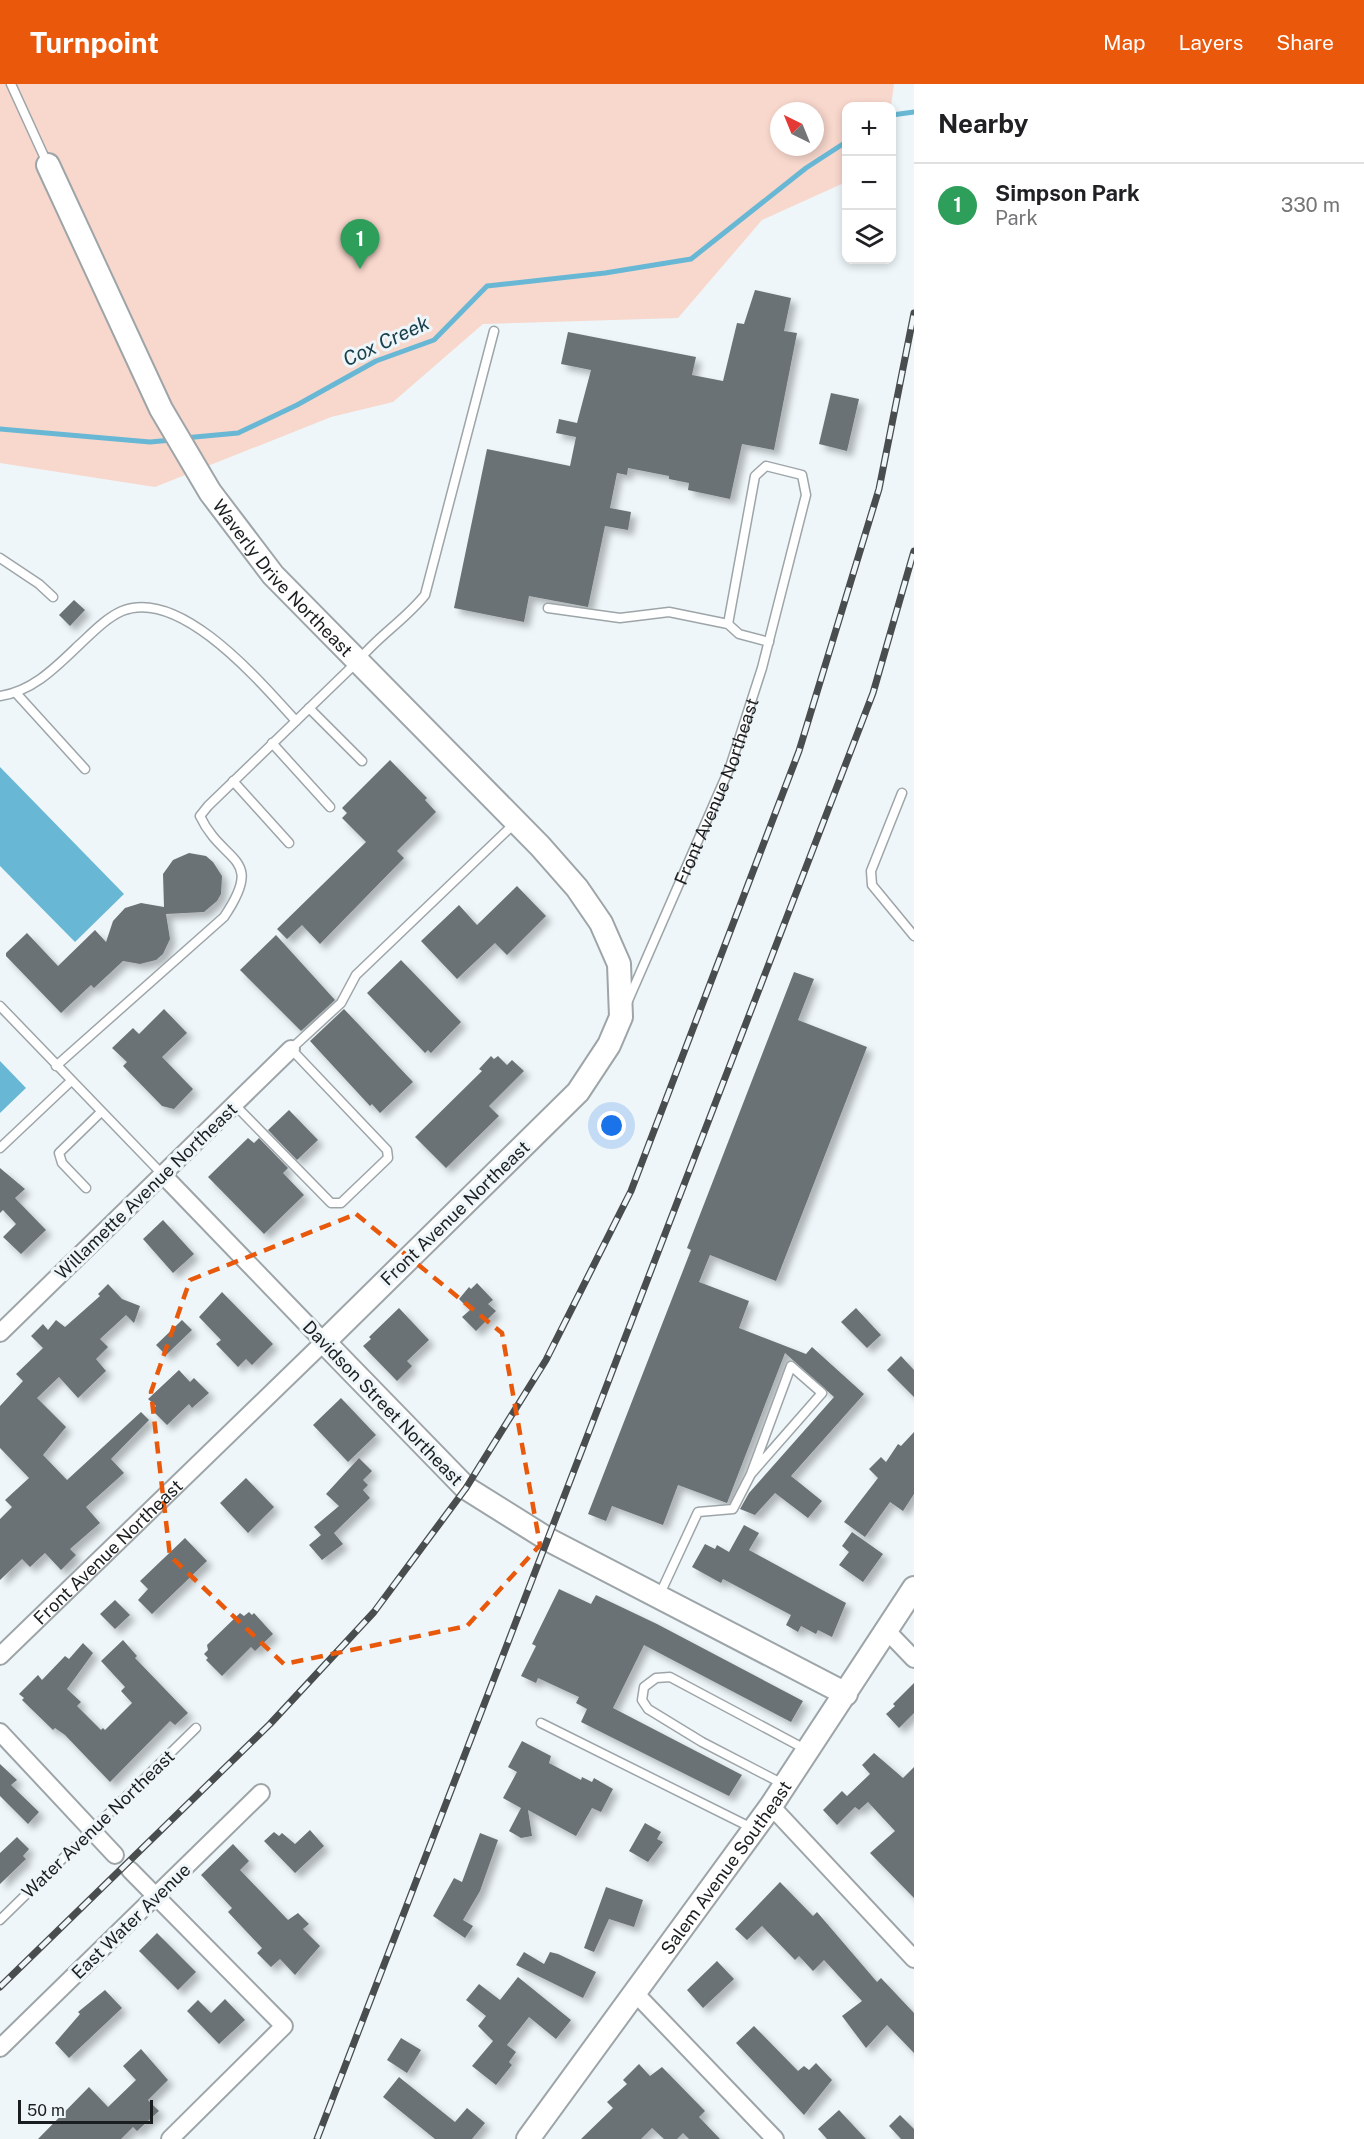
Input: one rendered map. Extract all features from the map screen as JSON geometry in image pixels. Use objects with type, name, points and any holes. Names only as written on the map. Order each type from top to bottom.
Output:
[{"type":"street","name":"Waverly Drive Northeast","points":[[48,165],[161,409],[210,492],[273,575],[517,822],[577,888],[601,923],[619,964],[621,1017]]},
{"type":"street","name":"Front Avenue Northeast","points":[[0,1656],[578,1092],[609,1045],[621,1017]]},
{"type":"street","name":"Willamette Avenue Northeast","points":[[0,1333],[291,1049]]},
{"type":"street","name":"Davidson Street Northeast","points":[[163,1175],[466,1488],[549,1540],[846,1694]]},
{"type":"street","name":"Salem Avenue Southeast","points":[[528,2139],[771,1806],[914,1588]]},
{"type":"street","points":[[887,1631],[914,1659]]},
{"type":"street","points":[[0,1732],[115,1855]]},
{"type":"street","name":"East Water Avenue","points":[[0,2048],[261,1793]]},
{"type":"street","points":[[771,1806],[914,1959]]},
{"type":"street","points":[[130,1870],[284,2026],[170,2139]]},
{"type":"street","points":[[636,1994],[775,2139]]},
{"type":"lane","name":"Waverly Drive Northeast","points":[[12,84],[48,165]]},
{"type":"lane","points":[[57,1066],[224,917],[238,896],[243,877],[240,864],[205,826],[200,816],[233,781],[358,661],[375,640],[410,614],[425,595],[494,331]]},
{"type":"lane","name":"Front Avenue Northeast","points":[[621,1017],[730,767],[762,669],[806,495],[802,475],[766,466],[755,476],[728,624]]},
{"type":"lane","points":[[0,558],[39,584],[53,597]]},
{"type":"lane","points":[[0,696],[16,693],[49,674],[98,627],[123,611],[148,608],[174,614],[222,645],[296,721]]},
{"type":"lane","points":[[548,609],[620,618],[669,612],[728,624],[739,634],[769,642]]},
{"type":"lane","points":[[16,693],[85,769]]},
{"type":"lane","points":[[309,708],[362,761]]},
{"type":"lane","points":[[272,743],[330,807]]},
{"type":"lane","points":[[233,781],[289,843]]},
{"type":"lane","points":[[902,793],[871,871],[872,885],[914,936]]},
{"type":"lane","points":[[234,1104],[331,1203],[341,1203],[388,1158],[387,1150],[291,1049],[341,1002],[356,975],[517,822]]},
{"type":"lane","name":"Davidson Street Northeast","points":[[0,1006],[163,1175]]},
{"type":"lane","points":[[0,1148],[71,1081]]},
{"type":"lane","points":[[86,1188],[62,1163],[59,1154],[101,1112]]},
{"type":"lane","points":[[658,1597],[698,1512],[733,1509],[751,1474],[766,1427],[791,1365],[822,1393],[751,1474]]},
{"type":"lane","points":[[785,1785],[702,1742],[648,1709],[642,1700],[645,1688],[656,1678],[670,1677],[808,1751]]},
{"type":"lane","points":[[541,1723],[754,1829]]},
{"type":"lane","name":"Water Avenue Northeast","points":[[0,1920],[196,1728]]},
{"type":"highlighted area","points":[[356,1214],[502,1333],[540,1545],[467,1626],[284,1664],[170,1556],[151,1392],[190,1280]]},
{"type":"shaded area","points":[[0,84],[894,84],[892,102],[842,102],[842,184],[762,220],[678,318],[483,324],[393,402],[331,417],[155,487],[0,463]]},
{"type":"water","points":[[0,767],[124,894],[75,942],[0,866]]},
{"type":"water","points":[[0,1061],[26,1088],[0,1113]]},
{"type":"building","points":[[755,290],[791,298],[784,331],[797,333],[774,450],[742,444],[730,499],[688,490],[689,483],[669,479],[669,476],[628,468],[627,475],[617,473],[610,508],[631,512],[628,530],[605,526],[588,607],[529,596],[524,622],[454,608],[487,449],[570,466],[576,437],[556,433],[559,419],[577,423],[591,370],[561,364],[568,332],[696,357],[692,375],[723,381],[737,323],[744,324]]},
{"type":"building","points":[[831,393],[859,399],[847,451],[819,444]]},
{"type":"building","points":[[74,600],[85,610],[70,626],[59,615]]},
{"type":"building","points":[[390,760],[427,798],[425,800],[436,812],[397,851],[404,858],[320,944],[302,925],[287,939],[277,929],[366,842],[342,818],[347,813],[342,808]]},
{"type":"building","points":[[189,853],[206,856],[213,862],[222,876],[221,894],[217,901],[204,912],[166,914],[170,939],[163,954],[156,960],[140,964],[123,961],[94,988],[91,985],[61,1013],[6,956],[6,953],[27,933],[58,966],[95,930],[106,942],[113,921],[125,908],[141,903],[164,907],[163,874],[173,860]]},
{"type":"building","points":[[517,886],[546,916],[507,955],[495,943],[457,979],[421,941],[459,905],[477,925]]},
{"type":"building","points":[[276,935],[335,1000],[301,1031],[240,970]]},
{"type":"building","points":[[401,960],[461,1022],[431,1053],[428,1050],[425,1053],[367,993]]},
{"type":"building","points":[[794,972],[814,979],[798,1020],[867,1047],[776,1281],[710,1255],[699,1282],[749,1301],[739,1328],[806,1354],[812,1347],[864,1394],[791,1476],[822,1501],[808,1518],[775,1493],[755,1515],[740,1509],[749,1493],[834,1397],[785,1353],[727,1503],[678,1485],[663,1525],[612,1506],[606,1521],[588,1514],[691,1250],[687,1248]]},
{"type":"building","points":[[164,1009],[187,1033],[162,1057],[193,1089],[174,1109],[162,1106],[123,1066],[127,1062],[112,1048],[133,1028],[139,1034]]},
{"type":"building","points":[[344,1009],[413,1082],[380,1113],[372,1104],[370,1106],[310,1041]]},
{"type":"building","points":[[491,1056],[494,1059],[498,1056],[507,1065],[512,1060],[524,1071],[489,1106],[499,1116],[446,1168],[415,1137],[482,1071],[479,1069]]},
{"type":"building","points":[[289,1110],[318,1140],[297,1160],[268,1130]]},
{"type":"building","points":[[248,1138],[254,1143],[259,1138],[288,1168],[283,1173],[304,1195],[264,1234],[208,1177]]},
{"type":"building","points":[[0,1168],[25,1189],[15,1198],[46,1230],[21,1254],[3,1237],[16,1224],[3,1210],[0,1213]]},
{"type":"building","points":[[163,1220],[194,1254],[173,1273],[143,1239]]},
{"type":"building","points":[[477,1283],[493,1300],[488,1304],[496,1311],[476,1331],[462,1317],[470,1310],[459,1299],[469,1287],[471,1289]]},
{"type":"building","points":[[108,1284],[122,1299],[140,1306],[134,1323],[126,1315],[100,1339],[108,1347],[96,1359],[106,1371],[78,1398],[59,1377],[37,1398],[66,1427],[43,1455],[67,1480],[141,1412],[149,1420],[111,1459],[124,1473],[86,1507],[100,1523],[70,1549],[76,1555],[61,1570],[45,1553],[30,1567],[22,1559],[0,1580],[0,1519],[12,1507],[5,1500],[29,1478],[0,1448],[0,1406],[23,1381],[16,1374],[43,1348],[31,1336],[43,1324],[48,1330],[56,1320],[65,1327],[100,1296],[98,1294]]},
{"type":"building","points":[[222,1292],[273,1344],[252,1365],[246,1359],[238,1367],[216,1344],[221,1340],[199,1317]]},
{"type":"building","points":[[399,1308],[429,1340],[407,1361],[412,1366],[397,1381],[363,1346],[371,1339],[369,1337]]},
{"type":"building","points":[[856,1308],[881,1335],[867,1348],[841,1322]]},
{"type":"building","points":[[182,1320],[192,1330],[166,1355],[156,1345]]},
{"type":"building","points":[[901,1356],[914,1370],[914,1397],[887,1370]]},
{"type":"building","points":[[179,1370],[190,1382],[194,1378],[209,1393],[192,1408],[189,1404],[167,1425],[152,1410],[156,1406],[148,1399]]},
{"type":"building","points":[[341,1398],[376,1435],[348,1462],[313,1425]]},
{"type":"building","points":[[914,1432],[914,1494],[903,1511],[890,1502],[865,1537],[844,1522],[878,1478],[869,1469],[881,1457],[886,1462],[898,1444],[901,1446]]},
{"type":"building","points":[[359,1458],[372,1471],[363,1480],[368,1485],[363,1490],[370,1498],[334,1533],[343,1544],[322,1560],[309,1545],[321,1535],[314,1527],[339,1506],[326,1494]]},
{"type":"building","points":[[246,1478],[274,1507],[248,1533],[220,1503]]},
{"type":"building","points":[[744,1525],[759,1533],[749,1550],[846,1603],[832,1637],[818,1630],[816,1634],[801,1626],[798,1632],[786,1625],[791,1615],[723,1579],[721,1583],[692,1567],[705,1544],[715,1549],[717,1545],[729,1552]]},
{"type":"building","points":[[852,1532],[883,1554],[863,1582],[839,1565],[849,1552],[842,1546]]},
{"type":"building","points":[[185,1538],[207,1561],[152,1614],[138,1600],[148,1589],[140,1581]]},
{"type":"building","points":[[559,1589],[591,1604],[596,1595],[657,1624],[803,1701],[791,1722],[644,1645],[613,1708],[742,1775],[729,1796],[581,1722],[587,1709],[576,1703],[579,1697],[538,1678],[536,1683],[521,1676],[536,1646],[532,1644]]},
{"type":"building","points":[[115,1600],[130,1615],[115,1629],[100,1614]]},
{"type":"building","points":[[249,1612],[252,1615],[254,1613],[273,1634],[255,1651],[251,1647],[222,1676],[206,1660],[208,1658],[204,1654],[208,1650],[207,1645],[240,1613],[244,1616]]},
{"type":"building","points":[[123,1640],[137,1656],[135,1658],[188,1713],[175,1725],[170,1721],[110,1782],[65,1735],[55,1728],[53,1730],[22,1700],[24,1698],[19,1694],[38,1675],[42,1680],[65,1656],[69,1659],[83,1643],[93,1653],[67,1689],[81,1702],[77,1706],[101,1730],[103,1728],[105,1730],[132,1703],[121,1691],[125,1687],[101,1661]]},
{"type":"building","points":[[914,1683],[914,1713],[899,1728],[886,1714]]},
{"type":"building","points":[[522,1741],[551,1756],[549,1763],[581,1780],[582,1777],[592,1782],[594,1778],[613,1789],[601,1812],[592,1808],[576,1836],[528,1810],[532,1836],[521,1838],[509,1831],[521,1808],[503,1798],[517,1772],[508,1767]]},
{"type":"building","points":[[874,1753],[903,1778],[914,1767],[914,1898],[870,1853],[895,1831],[868,1802],[859,1810],[855,1807],[837,1825],[823,1810],[842,1791],[847,1796],[870,1774],[862,1765]]},
{"type":"building","points":[[0,1764],[17,1780],[11,1785],[39,1812],[28,1824],[0,1796]]},
{"type":"building","points":[[645,1823],[661,1832],[657,1839],[663,1842],[648,1862],[629,1851]]},
{"type":"building","points":[[310,1830],[324,1846],[295,1873],[264,1841],[274,1832],[279,1836],[282,1833],[295,1844]]},
{"type":"building","points":[[480,1833],[498,1840],[480,1891],[463,1920],[473,1926],[465,1938],[433,1916],[454,1878],[462,1882]]},
{"type":"building","points":[[17,1837],[29,1849],[23,1856],[26,1859],[0,1884],[0,1853]]},
{"type":"building","points":[[233,1844],[249,1861],[240,1870],[288,1920],[298,1913],[309,1924],[303,1929],[320,1946],[295,1975],[280,1959],[271,1967],[257,1953],[262,1948],[228,1912],[232,1908],[201,1875]]},
{"type":"building","points":[[780,1882],[813,1916],[817,1912],[877,1982],[881,1978],[914,2013],[914,2053],[887,2025],[866,2048],[842,2016],[862,2001],[824,1960],[813,1971],[799,1956],[795,1960],[762,1926],[747,1940],[735,1929]]},
{"type":"building","points":[[606,1887],[643,1900],[634,1927],[609,1919],[594,1952],[584,1948]]},
{"type":"building","points":[[157,1933],[196,1972],[178,1990],[139,1951]]},
{"type":"building","points":[[524,1952],[544,1964],[550,1952],[558,1954],[596,1972],[583,1998],[516,1965]]},
{"type":"building","points":[[717,1961],[734,1979],[703,2008],[687,1990]]},
{"type":"building","points":[[518,1977],[571,2020],[556,2039],[529,2017],[507,2045],[516,2052],[509,2062],[512,2065],[496,2085],[472,2066],[493,2041],[478,2026],[486,2016],[466,2000],[479,1984],[500,2000]]},
{"type":"building","points":[[105,1990],[122,2008],[69,2058],[55,2043],[80,2014],[78,2012]]},
{"type":"building","points":[[225,1999],[245,2020],[219,2044],[187,2011],[198,2000],[211,2013]]},
{"type":"building","points":[[754,2026],[798,2071],[804,2066],[809,2070],[816,2063],[832,2080],[804,2115],[736,2043]]},
{"type":"building","points":[[401,2038],[421,2050],[407,2073],[387,2060]]},
{"type":"building","points":[[141,2049],[168,2080],[148,2100],[159,2111],[137,2131],[133,2127],[121,2139],[38,2139],[89,2087],[108,2107],[136,2080],[123,2066]]},
{"type":"building","points":[[639,2064],[650,2076],[662,2067],[705,2111],[699,2117],[720,2139],[689,2139],[683,2133],[677,2139],[664,2139],[652,2128],[641,2139],[581,2139],[613,2108],[607,2102],[627,2084],[623,2080]]},
{"type":"building","points":[[399,2077],[455,2122],[467,2108],[485,2123],[472,2139],[435,2139],[383,2097]]},
{"type":"building","points":[[839,2110],[866,2139],[827,2139],[818,2129]]},
{"type":"building","points":[[900,2115],[914,2129],[914,2139],[901,2139],[889,2126]]},
{"type":"waterway","name":"Cox Creek","points":[[896,114],[914,112]]},
{"type":"waterway","name":"Cox Creek","points":[[184,438],[238,433],[297,405],[376,361],[434,340],[487,286],[605,273],[691,259],[806,168],[842,145]]},
{"type":"waterway","name":"Cox Creek","points":[[0,429],[150,442],[172,440]]},
{"type":"railway","points":[[0,1987],[270,1724],[374,1612],[466,1488],[546,1360],[631,1191],[799,751],[879,489],[914,313]]},
{"type":"railway","points":[[317,2139],[873,693],[914,551]]},
{"type":"place","name":"Simpson Park","points":[[360,269]]}]
